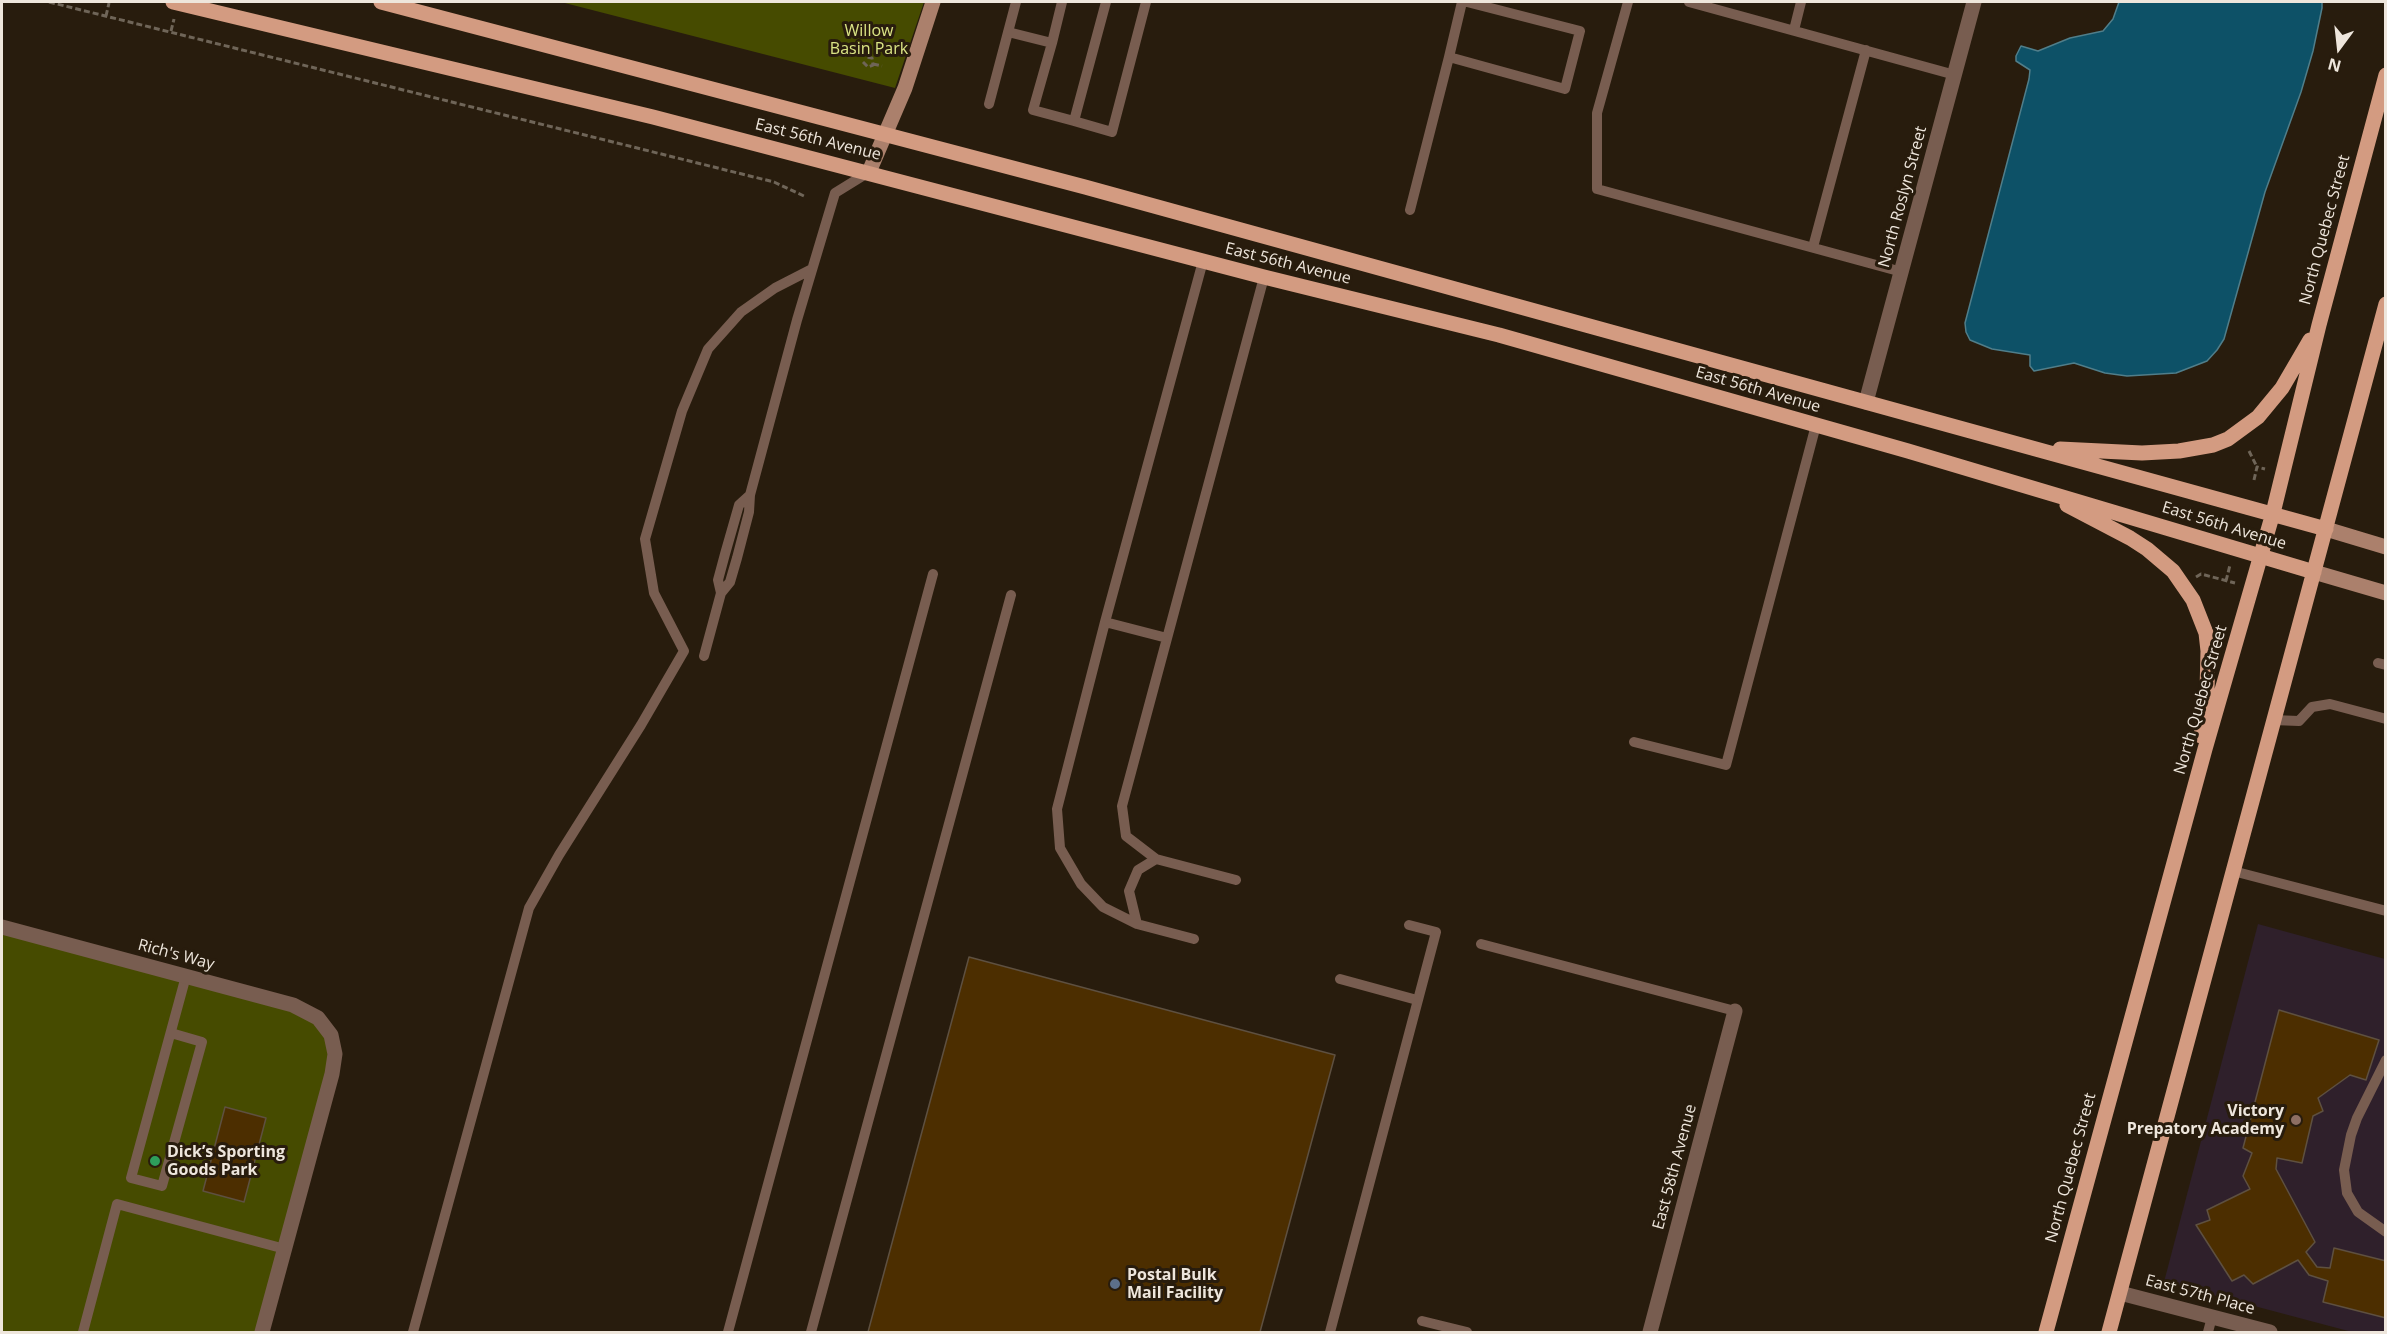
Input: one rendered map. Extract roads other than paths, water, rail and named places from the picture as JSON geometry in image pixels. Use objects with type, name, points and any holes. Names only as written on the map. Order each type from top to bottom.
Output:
[{"type":"main road","name":"East 56th Avenue","points":[[173,2],[641,114],[1264,277],[1499,335],[1816,425],[2313,572]]},
{"type":"main road","name":"East 56th Avenue","points":[[381,2],[886,133],[2326,529]]},
{"type":"main road","name":"North Quebec Street","points":[[2046,1332],[2194,790],[2273,513],[2319,325],[2385,75]]},
{"type":"main road","points":[[2109,1332],[2385,304]]},
{"type":"main road","points":[[2040,450],[2179,452],[2213,445],[2228,439],[2258,417],[2282,388],[2319,325]]},
{"type":"main road","points":[[2032,488],[2120,532],[2147,549],[2173,571],[2193,600],[2205,633],[2208,672],[2194,790]]},
{"type":"street","points":[[869,172],[905,88],[933,2]]},
{"type":"street","name":"North Roslyn Street","points":[[1866,402],[1974,2]]},
{"type":"street","name":"East 56th Avenue","points":[[2326,529],[2385,547]]},
{"type":"street","name":"East 56th Avenue","points":[[2313,572],[2385,593]]},
{"type":"street","name":"Rich's Way","points":[[2,927],[293,1005],[318,1018],[331,1035],[335,1054],[332,1074],[285,1249]]},
{"type":"street","name":"East 58th Avenue","points":[[1650,1332],[1735,1011]]},
{"type":"street","points":[[262,1332],[285,1249]]},
{"type":"street","name":"East 57th Place","points":[[2120,1293],[2270,1332]]},
{"type":"lane","points":[[988,104],[1016,2]]},
{"type":"lane","points":[[1062,2],[1033,110],[1112,132],[1146,2]]},
{"type":"lane","points":[[1074,121],[1106,2]]},
{"type":"lane","points":[[1410,210],[1462,2]]},
{"type":"lane","points":[[1449,57],[1565,89],[1580,31],[1467,2]]},
{"type":"lane","points":[[1628,2],[1597,113],[1597,189],[1902,272]]},
{"type":"lane","points":[[1689,2],[1703,3],[1955,75]]},
{"type":"lane","points":[[1794,30],[1802,2]]},
{"type":"lane","points":[[1008,32],[1052,44]]},
{"type":"lane","points":[[1813,248],[1866,50]]},
{"type":"lane","points":[[704,656],[721,594],[730,582],[737,558],[749,512],[750,495],[835,193],[869,172]]},
{"type":"lane","points":[[1194,939],[1137,924],[1103,908],[1081,884],[1060,848],[1057,809],[1203,261]]},
{"type":"lane","points":[[413,1332],[529,908],[684,651],[654,594],[645,539],[682,411],[708,349],[741,312],[775,288],[812,270]]},
{"type":"lane","points":[[1236,880],[1156,859],[1126,836],[1122,806],[1264,277]]},
{"type":"lane","points":[[1634,742],[1726,765],[1816,425]]},
{"type":"lane","points":[[728,1332],[933,574]]},
{"type":"lane","points":[[811,1332],[1011,595]]},
{"type":"lane","points":[[1105,622],[1167,639]]},
{"type":"lane","points":[[2273,720],[2300,721],[2312,707],[2330,704],[2385,718]]},
{"type":"lane","points":[[1137,924],[1129,891],[1137,870],[1156,859]]},
{"type":"lane","points":[[2233,871],[2385,911]]},
{"type":"lane","points":[[1330,1332],[1436,932],[1409,925]]},
{"type":"lane","points":[[1481,944],[1735,1011]]},
{"type":"lane","points":[[171,1033],[202,1042],[162,1186],[131,1178],[186,976]]},
{"type":"lane","points":[[1340,979],[1418,1000]]},
{"type":"lane","points":[[2385,1060],[2357,1118],[2344,1170],[2347,1193],[2358,1212],[2385,1232]]},
{"type":"lane","points":[[83,1332],[117,1204],[285,1249]]},
{"type":"lane","points":[[2208,1332],[2212,1317]]},
{"type":"lane","points":[[1422,1321],[1467,1332]]},
{"type":"water","points":[[2119,2],[2322,2],[2322,8],[2301,92],[2265,192],[2224,339],[2217,350],[2207,361],[2176,373],[2127,376],[2105,373],[2074,363],[2034,371],[2030,366],[2030,355],[1992,349],[1970,340],[1965,323],[2029,79],[2030,70],[2016,61],[2016,56],[2021,46],[2038,51],[2070,38],[2103,31],[2113,19]]},
{"type":"place","name":"Victory Prepatory Academy","points":[[2296,1120]]},
{"type":"place","name":"Dick’s Sporting Goods Park","points":[[155,1161]]},
{"type":"place","name":"Postal Bulk Mail Facility","points":[[1115,1284]]},
{"type":"park label","name":"Willow Basin Park","points":[[869,40]]}]
